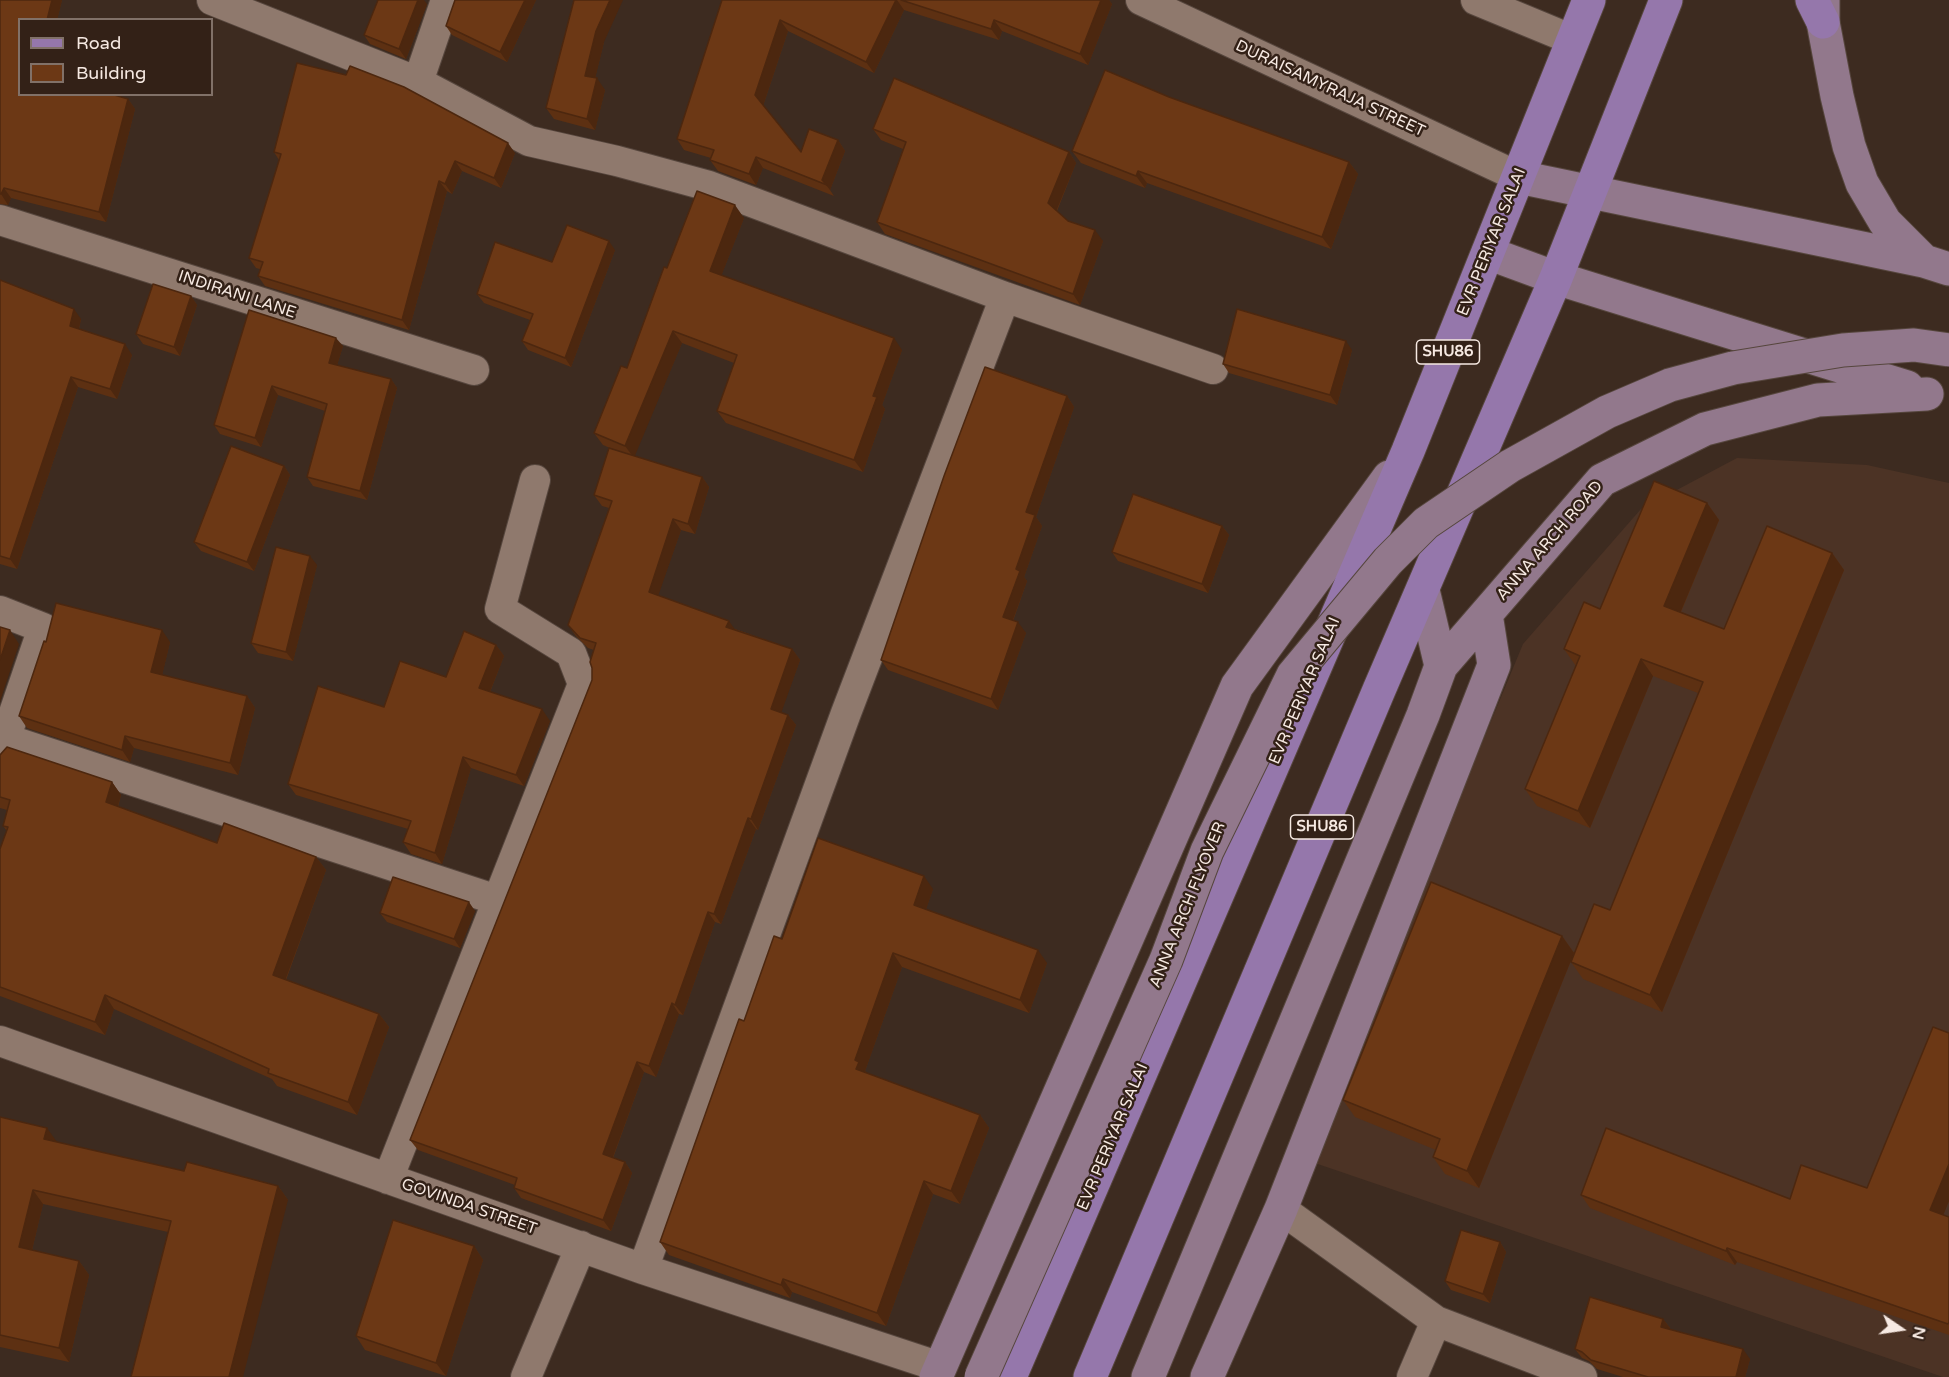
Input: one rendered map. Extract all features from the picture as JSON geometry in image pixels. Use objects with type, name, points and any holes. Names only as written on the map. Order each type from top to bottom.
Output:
[{"type":"main road","name":"EVR PERIYAR SALAI","points":[[1010,1377],[1408,451],[1589,0]]},
{"type":"main road","name":"SHU86","points":[[1090,1377],[1556,278],[1666,0]]},
{"type":"main road","points":[[1820,7],[1849,146],[1863,183],[1885,222],[1936,265]]},
{"type":"main road","points":[[1519,177],[1936,265]]},
{"type":"main road","name":"ANNA ARCH ROAD","points":[[1488,254],[1556,278],[1938,396]]},
{"type":"main road","name":"ANNA ARCH FLYOVER","points":[[981,1377],[1166,960],[1207,851],[1293,675],[1388,561],[1426,524],[1510,466],[1607,412],[1670,385],[1733,368],[1843,350],[1914,345],[1949,350]]},
{"type":"main road","name":"ANNA ARCH ROAD","points":[[1486,614],[1602,480],[1705,429],[1818,400],[1938,396]]},
{"type":"main road","points":[[938,1372],[1237,686],[1408,451]]},
{"type":"main road","points":[[1423,590],[1441,666]]},
{"type":"main road","points":[[1148,1377],[1423,715],[1441,666],[1486,614]]},
{"type":"main road","points":[[1207,1377],[1281,1209],[1494,665],[1486,614]]},
{"type":"street","points":[[212,0],[418,82],[529,141],[617,161],[709,186],[1005,297],[1213,369]]},
{"type":"street","points":[[418,82],[446,0]]},
{"type":"street","name":"DURAISAMYRAJA STREET","points":[[1141,0],[1519,177]]},
{"type":"street","points":[[1476,0],[1573,40]]},
{"type":"street","name":"INDIRANI LANE","points":[[0,220],[474,370]]},
{"type":"street","points":[[643,1269],[846,713],[1005,297]]},
{"type":"street","points":[[388,1179],[583,684],[571,653],[500,609],[535,480]]},
{"type":"street","points":[[0,611],[43,628],[3,746],[497,900]]},
{"type":"street","name":"GOVINDA STREET","points":[[0,1041],[938,1372]]},
{"type":"street","points":[[1281,1209],[1436,1321],[1582,1377]]},
{"type":"street","points":[[526,1377],[581,1246]]},
{"type":"street","points":[[1412,1377],[1436,1321]]},
{"type":"shaded area","points":[[1737,458],[1867,465],[1949,483],[1949,1377],[1943,1377],[1309,1161],[1523,644],[1641,509]]},
{"type":"building","points":[[0,0],[52,0],[48,18],[18,18],[18,96],[118,96],[128,99],[99,212],[4,188],[0,194]]},
{"type":"building","points":[[378,0],[418,0],[399,49],[364,35]]},
{"type":"building","points":[[455,0],[525,0],[500,52],[446,26]]},
{"type":"building","points":[[574,0],[610,0],[596,31],[585,76],[597,78],[587,119],[546,108]]},
{"type":"building","points":[[722,0],[896,0],[866,62],[780,20],[755,95],[801,152],[809,129],[838,140],[822,180],[827,185],[756,157],[749,174],[710,160],[714,150],[677,139]]},
{"type":"building","points":[[901,0],[1101,0],[1080,54],[994,20],[991,29]]},
{"type":"building","points":[[297,63],[346,75],[350,66],[404,87],[508,143],[494,178],[455,161],[445,184],[439,181],[402,320],[258,276],[263,262],[249,258],[281,154],[274,152]]},
{"type":"building","points":[[1105,70],[1169,97],[1349,162],[1322,237],[1138,171],[1136,176],[1072,151]]},
{"type":"building","points":[[894,78],[1069,152],[1048,203],[1068,221],[1095,230],[1073,294],[877,222],[906,142],[873,129]]},
{"type":"building","points":[[697,191],[735,205],[710,271],[894,338],[873,396],[877,397],[854,460],[717,411],[737,355],[673,331],[625,446],[594,433],[621,366],[627,368],[664,267],[667,268]]},
{"type":"building","points":[[567,225],[609,241],[565,358],[522,341],[533,314],[477,294],[495,242],[552,262]]},
{"type":"building","points":[[0,280],[74,309],[70,326],[125,344],[110,389],[71,377],[10,559],[0,556]]},
{"type":"building","points":[[153,284],[191,296],[174,347],[136,334]]},
{"type":"building","points":[[1237,309],[1346,341],[1330,395],[1223,364]]},
{"type":"building","points":[[249,310],[336,338],[329,363],[391,379],[360,491],[307,477],[327,404],[272,386],[255,438],[214,425]]},
{"type":"building","points":[[985,367],[1067,396],[1026,512],[1035,515],[1016,569],[1020,571],[1003,617],[1018,622],[991,699],[881,660],[944,476]]},
{"type":"building","points":[[231,446],[284,466],[247,562],[194,542]]},
{"type":"building","points":[[609,448],[702,477],[688,524],[673,519],[649,592],[729,621],[726,627],[792,649],[771,709],[788,715],[751,819],[748,818],[714,914],[708,912],[675,1005],[672,1003],[649,1066],[637,1062],[603,1154],[625,1162],[603,1220],[514,1188],[517,1178],[410,1140],[592,680],[590,662],[596,643],[580,638],[568,625],[612,501],[594,495]]},
{"type":"building","points":[[1654,481],[1707,503],[1664,606],[1724,629],[1767,526],[1832,553],[1650,995],[1571,962],[1594,904],[1610,910],[1703,682],[1641,659],[1578,811],[1525,789],[1580,656],[1564,649],[1584,602],[1600,609]]},
{"type":"building","points":[[1133,494],[1222,526],[1202,584],[1112,552]]},
{"type":"building","points":[[276,547],[310,556],[286,652],[251,643]]},
{"type":"building","points":[[56,603],[162,630],[151,672],[247,696],[230,763],[125,736],[122,750],[19,716],[44,641],[46,642]]},
{"type":"building","points":[[0,627],[10,630],[0,660]]},
{"type":"building","points":[[464,631],[496,645],[479,688],[542,709],[516,775],[463,757],[435,853],[403,842],[411,821],[288,784],[318,686],[384,707],[400,661],[446,677]]},
{"type":"building","points":[[7,747],[112,782],[106,802],[217,843],[224,823],[316,857],[273,975],[379,1014],[348,1102],[268,1073],[269,1069],[105,995],[95,1022],[0,987],[0,849],[8,827],[3,826],[10,800],[0,797],[0,755]]},
{"type":"building","points":[[818,838],[924,876],[914,905],[1038,950],[1020,1000],[893,953],[855,1060],[859,1062],[856,1069],[980,1115],[951,1191],[924,1181],[877,1313],[783,1279],[781,1285],[660,1242],[739,1019],[744,1021],[774,936],[782,939]]},
{"type":"building","points":[[393,877],[469,902],[454,939],[380,913]]},
{"type":"building","points":[[1431,882],[1562,936],[1467,1171],[1433,1157],[1440,1139],[1343,1100]]},
{"type":"building","points":[[1933,1027],[1949,1033],[1949,1164],[1930,1210],[1949,1217],[1948,1324],[1727,1248],[1726,1251],[1581,1195],[1606,1128],[1790,1199],[1801,1165],[1867,1188]]},
{"type":"building","points":[[0,1117],[47,1128],[44,1139],[184,1171],[187,1162],[278,1186],[229,1377],[131,1377],[171,1221],[33,1190],[19,1247],[79,1261],[59,1348],[0,1335]]},
{"type":"building","points":[[393,1220],[474,1246],[436,1363],[356,1336]]},
{"type":"building","points":[[1461,1230],[1500,1242],[1483,1294],[1445,1281]]},
{"type":"building","points":[[1590,1297],[1663,1319],[1661,1327],[1743,1349],[1736,1377],[1648,1377],[1591,1360],[1575,1349]]}]
